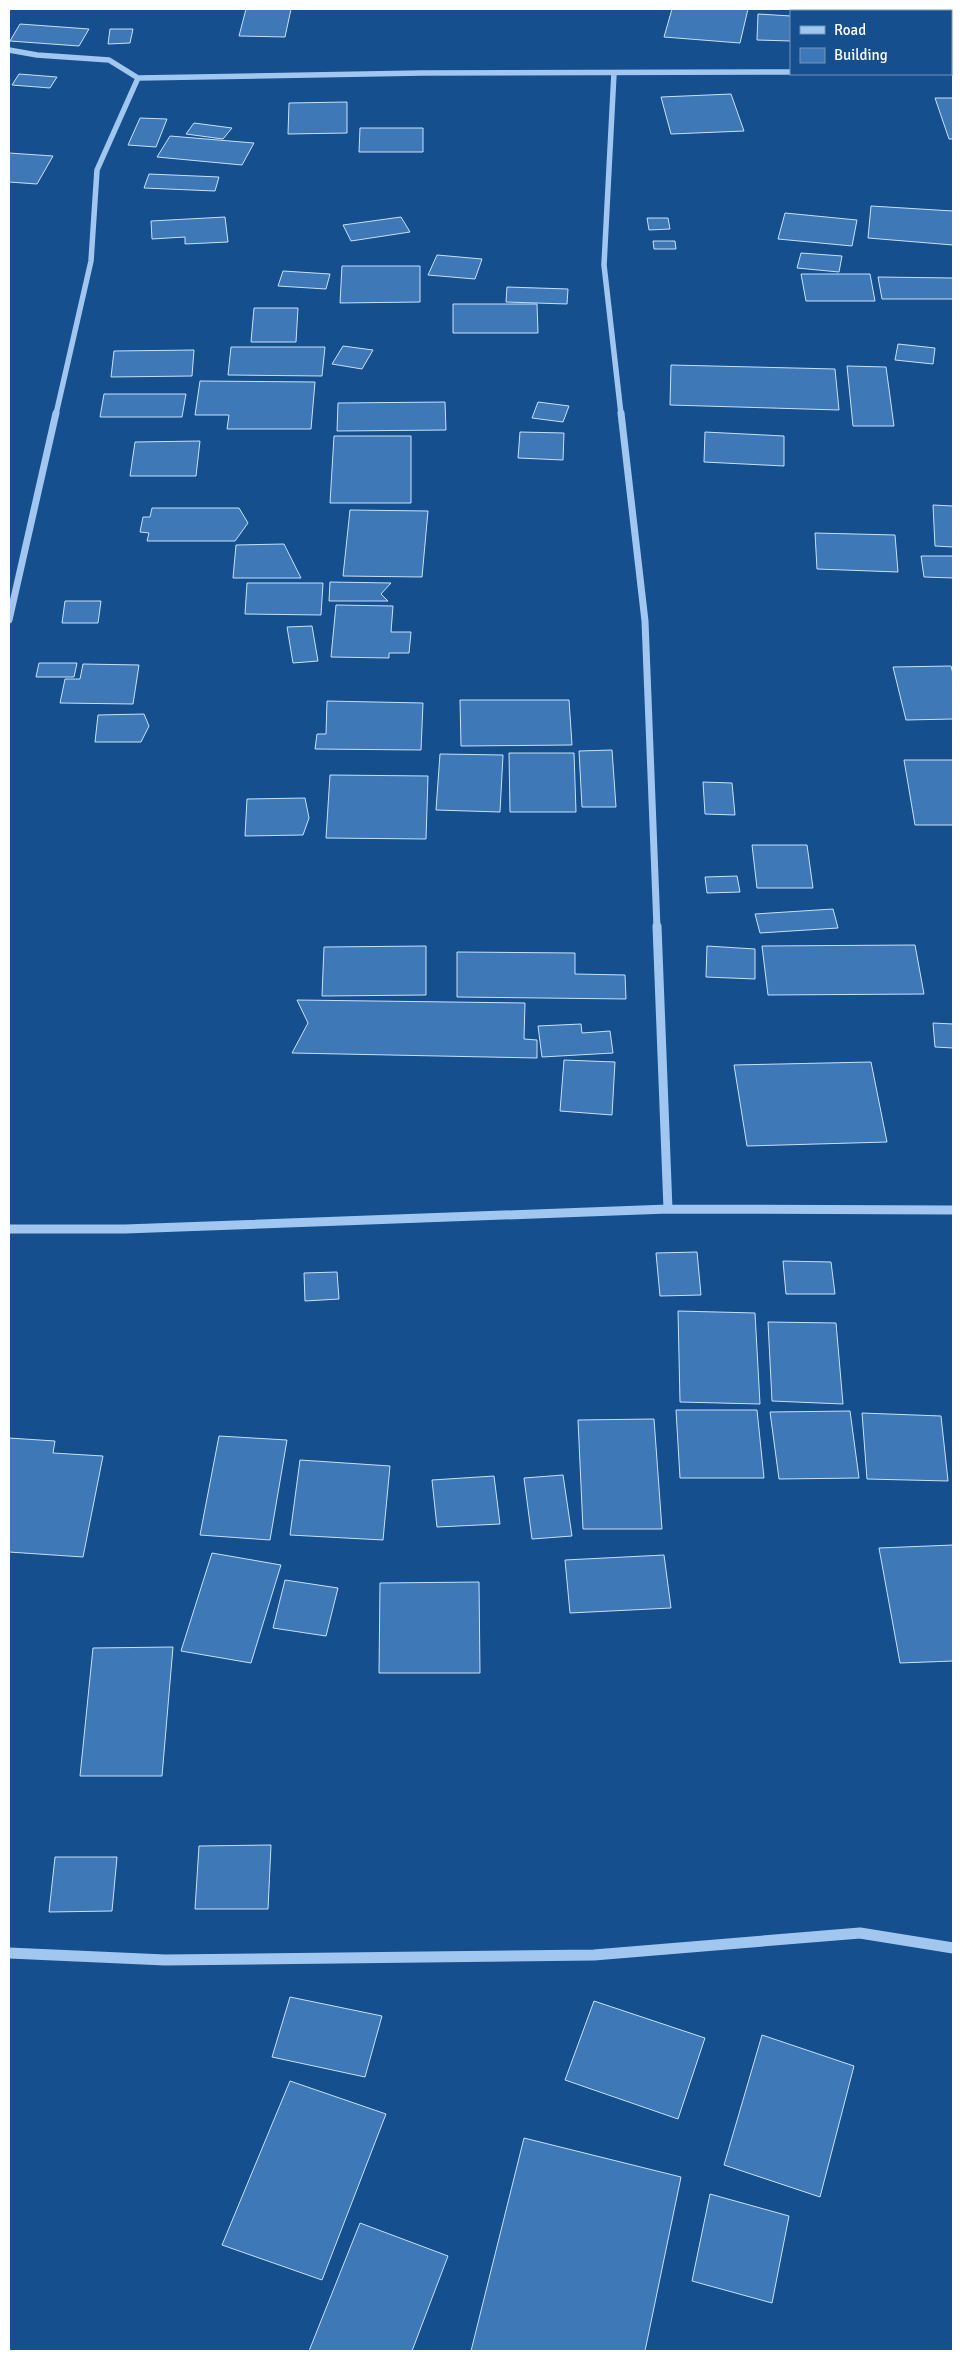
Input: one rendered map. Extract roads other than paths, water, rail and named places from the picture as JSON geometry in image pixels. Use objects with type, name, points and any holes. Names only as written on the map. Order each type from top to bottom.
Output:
[{"type":"street","points":[[9,50],[37,55],[109,60],[138,78],[614,72],[790,72]]},
{"type":"street","points":[[614,72],[612,157],[604,265],[645,622],[668,1209]]},
{"type":"street","points":[[9,620],[91,261],[97,170],[138,78]]},
{"type":"street","points":[[9,1229],[125,1229],[668,1209],[953,1210]]},
{"type":"street","points":[[9,1953],[165,1960],[594,1955],[860,1933],[953,1948]]}]
